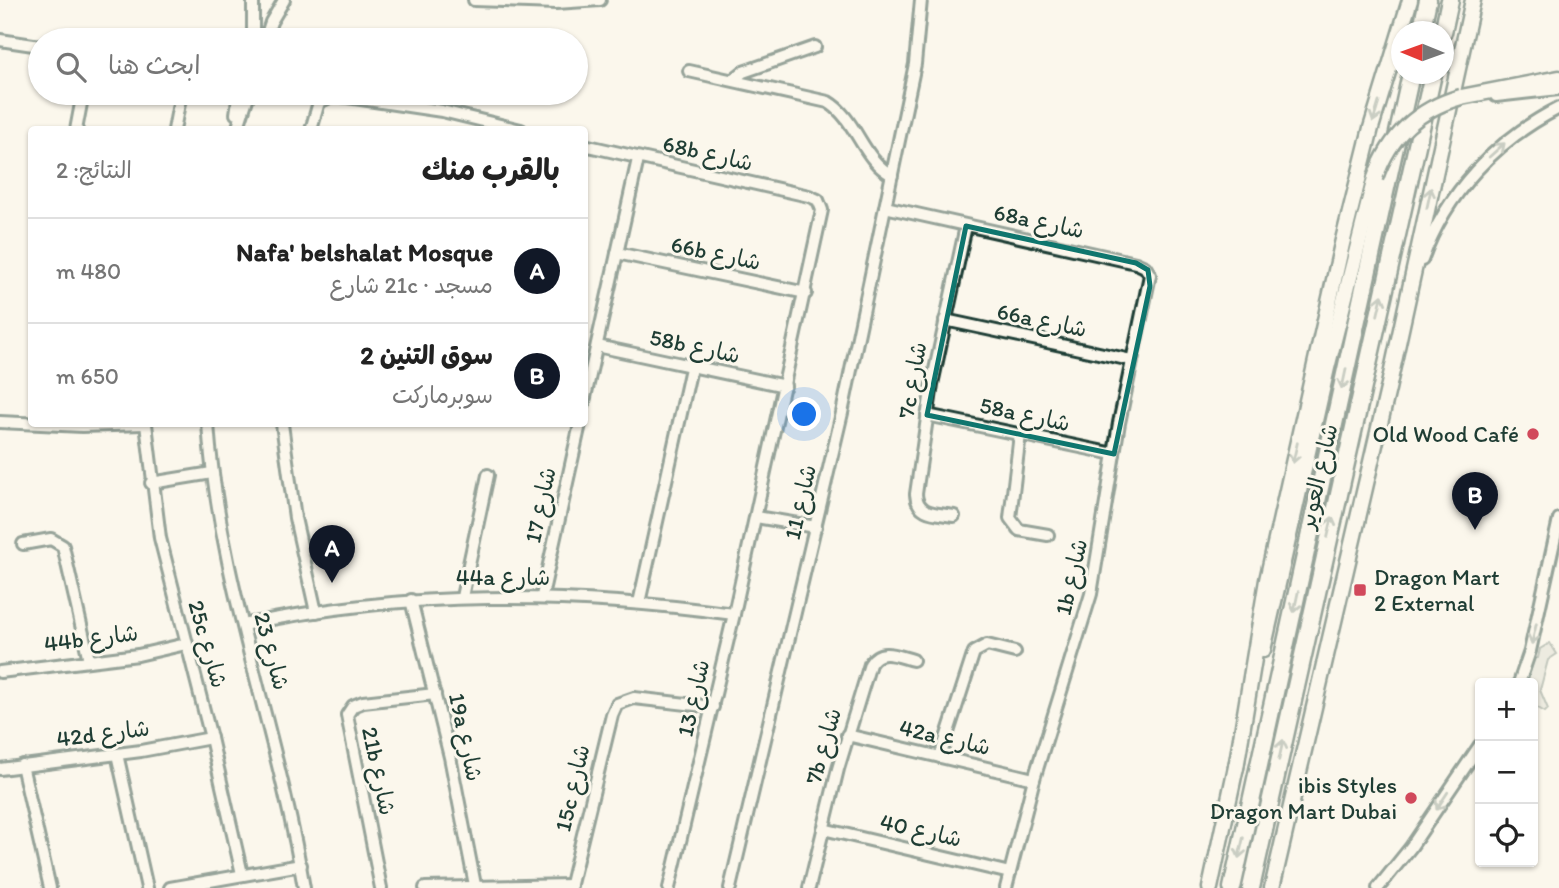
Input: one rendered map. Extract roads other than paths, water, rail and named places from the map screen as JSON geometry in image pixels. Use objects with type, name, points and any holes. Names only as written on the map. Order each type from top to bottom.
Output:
[{"type":"highway","points":[[1423,21],[1428,0]]},
{"type":"highway","points":[[1445,21],[1450,0]]},
{"type":"highway","name":"شارع العوير","points":[[1232,888],[1409,84]]},
{"type":"highway","name":"شارع العوير","points":[[1251,888],[1431,84]]},
{"type":"main road","points":[[1236,768],[1272,557],[1342,244],[1408,0]]},
{"type":"main road","points":[[1272,888],[1474,0]]},
{"type":"main road","points":[[1210,888],[1327,368],[1376,178],[1388,149],[1406,124],[1441,102],[1559,78]]},
{"type":"street","points":[[253,0],[253,28]]},
{"type":"street","points":[[269,28],[284,0]]},
{"type":"street","points":[[474,0],[515,3],[600,0]]},
{"type":"street","name":"شارع 11","points":[[730,888],[815,530],[892,175],[915,64],[921,0]]},
{"type":"street","points":[[0,40],[28,44]]},
{"type":"street","points":[[733,80],[743,72],[816,47]]},
{"type":"street","points":[[689,71],[834,105],[877,165],[892,175]]},
{"type":"street","points":[[1461,97],[1559,89]]},
{"type":"street","points":[[77,126],[81,105]]},
{"type":"street","points":[[175,126],[179,105]]},
{"type":"street","points":[[235,126],[238,105]]},
{"type":"street","points":[[236,126],[244,105]]},
{"type":"street","points":[[312,126],[317,105]]},
{"type":"street","points":[[404,105],[503,126]]},
{"type":"street","points":[[1404,312],[1430,238],[1459,190],[1508,140],[1559,108]]},
{"type":"street","name":"68b شارع","points":[[588,146],[809,195],[821,204]]},
{"type":"street","points":[[588,385],[638,159]]},
{"type":"street","name":"شارع 13","points":[[669,888],[713,707],[806,293],[821,220],[821,204]]},
{"type":"street","name":"68a شارع","points":[[884,209],[1136,263],[1148,270]]},
{"type":"street","name":"7c شارع","points":[[954,516],[925,511],[916,499],[927,415],[944,320],[966,226]]},
{"type":"street","name":"66b شارع","points":[[617,253],[806,293]]},
{"type":"street","name":"1b شارع","points":[[1006,888],[1034,779],[1091,594],[1131,360],[1150,286],[1148,270]]},
{"type":"street","name":"66a شارع","points":[[944,320],[1131,360]]},
{"type":"street","name":"58b شارع","points":[[597,346],[785,386]]},
{"type":"street","points":[[639,603],[691,368]]},
{"type":"street","name":"58a شارع","points":[[927,415],[1114,454]]},
{"type":"street","points":[[0,422],[28,423]]},
{"type":"street","name":"25c شارع","points":[[144,427],[159,538],[211,738],[242,874]]},
{"type":"street","name":"شارع 23","points":[[208,427],[225,553],[276,747],[304,888]]},
{"type":"street","points":[[282,427],[295,519],[316,612]]},
{"type":"street","name":"شارع 17","points":[[542,596],[579,427]]},
{"type":"street","points":[[1020,434],[1010,518],[1019,530],[1048,535]]},
{"type":"street","points":[[462,597],[488,475]]},
{"type":"street","points":[[151,483],[213,476]]},
{"type":"street","points":[[756,517],[815,530]]},
{"type":"street","points":[[1521,678],[1530,651],[1559,519]]},
{"type":"street","points":[[23,544],[51,539],[63,546],[89,660]]},
{"type":"street","name":"44a شارع","points":[[244,628],[316,612],[411,600],[462,597],[542,596],[734,614]]},
{"type":"street","name":"19a شارع","points":[[411,600],[435,694],[475,885]]},
{"type":"street","name":"44b شارع","points":[[0,672],[186,644]]},
{"type":"street","points":[[940,757],[974,652],[987,645],[1016,652]]},
{"type":"street","name":"7b شارع","points":[[809,888],[847,735],[872,660],[886,653],[914,660]]},
{"type":"street","name":"21b شارع","points":[[381,888],[347,715],[353,706],[363,702],[435,694]]},
{"type":"street","name":"15c شارع","points":[[571,886],[612,715],[622,700],[639,698],[713,707]]},
{"type":"street","name":"42a شارع","points":[[847,735],[1034,779]]},
{"type":"street","name":"42d شارع","points":[[0,769],[117,754],[211,738]]},
{"type":"street","points":[[1378,888],[1411,847],[1475,752]]},
{"type":"street","points":[[117,754],[147,888]]},
{"type":"street","points":[[22,765],[50,888]]},
{"type":"street","name":"شارع 40","points":[[823,828],[1010,873]]},
{"type":"street","points":[[1277,888],[1283,836]]},
{"type":"street","points":[[170,888],[300,863]]},
{"type":"street","points":[[425,888],[475,885],[571,886]]},
{"type":"place","name":"Old Wood Café","points":[[1533,434]]},
{"type":"place","name":"سوق التنين 2","points":[[1475,530]]},
{"type":"place","name":"Nafa' belshalat Mosque","points":[[332,583]]},
{"type":"place","name":"Dragon Mart 2 External","points":[[1360,590]]},
{"type":"place","name":"ibis Styles Dragon Mart Dubai","points":[[1411,798]]}]
